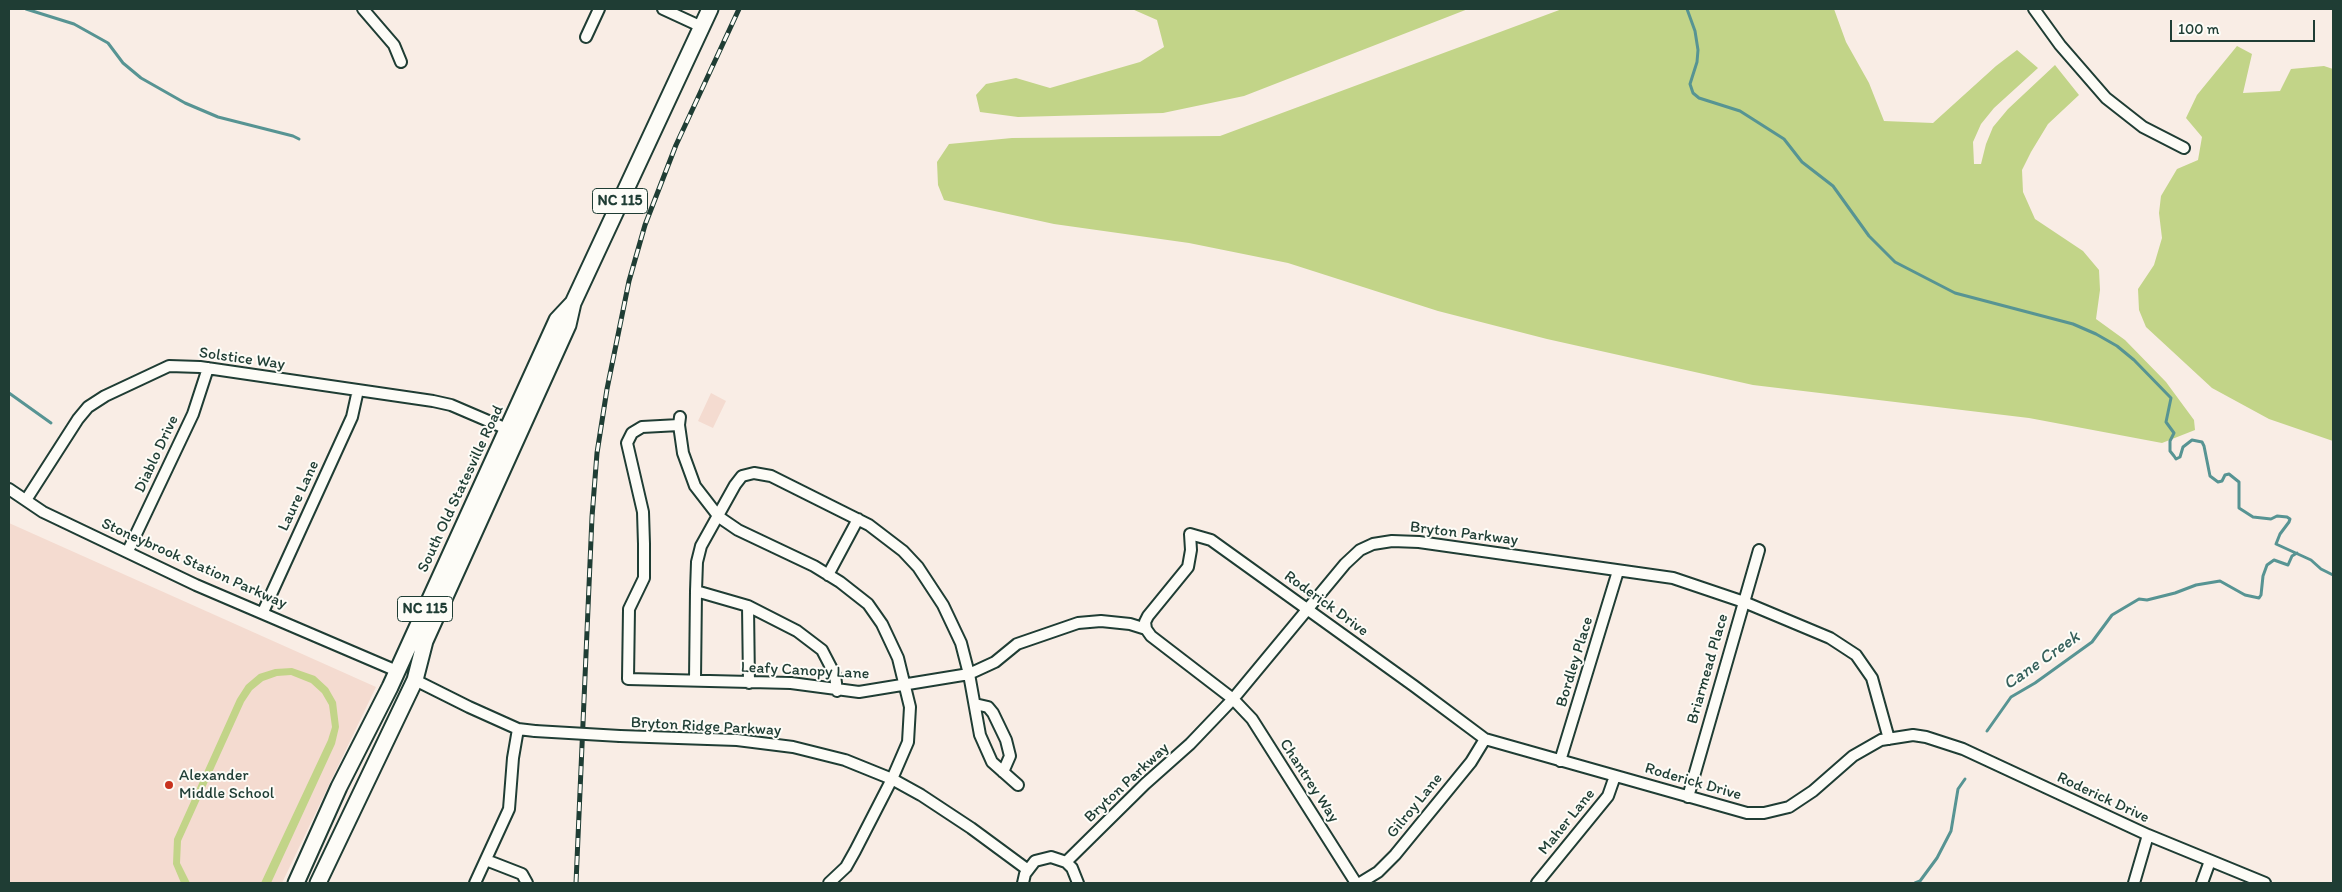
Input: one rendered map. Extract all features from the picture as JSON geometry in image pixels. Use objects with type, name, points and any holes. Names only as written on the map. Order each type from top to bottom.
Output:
[{"type":"main road","name":"South Old Statesville Road","points":[[318,883],[415,680],[425,641],[568,325],[573,303],[710,9]]},
{"type":"main road","name":"South Old Statesville Road","points":[[296,883],[339,787],[397,671],[557,320],[573,303]]},
{"type":"main road","points":[[415,680],[409,672],[410,662],[438,596],[449,555]]},
{"type":"main road","points":[[373,768],[373,747],[399,687],[400,681],[397,671]]},
{"type":"street","points":[[363,9],[378,29],[394,45],[401,62]]},
{"type":"street","points":[[586,37],[599,9]]},
{"type":"street","points":[[664,9],[702,27]]},
{"type":"street","points":[[2034,9],[2060,45],[2106,98],[2143,127],[2184,148]]},
{"type":"street","name":"Solstice Way","points":[[26,500],[78,419],[88,407],[105,396],[168,366],[208,368],[451,404],[507,429]]},
{"type":"street","name":"Diablo Drive","points":[[128,551],[193,414],[208,368]]},
{"type":"street","name":"Laure Lane","points":[[263,612],[352,417],[358,390]]},
{"type":"street","name":"Leafy Canopy Lane","points":[[719,517],[695,486],[683,453],[680,421],[642,427],[632,433],[627,443],[643,512],[644,578],[629,609],[628,679],[791,683],[837,691],[859,692],[905,686],[969,674],[995,662],[1017,644],[1078,623],[1130,624],[1146,629]]},
{"type":"street","points":[[695,680],[696,591],[701,546],[719,517],[734,485],[742,476],[754,473],[771,476],[858,519],[903,551],[918,567],[943,605],[961,644],[969,674],[980,736],[992,762],[1018,785]]},
{"type":"street","name":"Stoneybrook Station Parkway","points":[[9,489],[43,512],[196,585],[263,612],[397,671]]},
{"type":"street","points":[[719,517],[738,530],[814,566],[868,604],[882,624],[898,658],[910,707],[908,742],[892,780],[846,867],[829,883]]},
{"type":"street","points":[[828,575],[858,519]]},
{"type":"street","name":"Roderick Drive","points":[[1146,629],[1145,622],[1148,616],[1188,567],[1191,550],[1190,534],[1210,540],[1308,609],[1485,739],[1747,813],[1764,813],[1789,808],[1868,746],[1890,738],[1913,735],[1951,744],[2148,835],[2265,883]]},
{"type":"street","name":"Bryton Parkway","points":[[1066,862],[1144,784],[1190,744],[1232,699],[1332,578],[1360,550],[1373,544],[1392,541],[1419,542],[1673,578],[1742,602],[1830,638],[1856,654],[1872,678],[1890,738]]},
{"type":"street","name":"Briarmead Place","points":[[1688,797],[1742,602],[1759,550]]},
{"type":"street","name":"Bordley Place","points":[[1560,761],[1618,571]]},
{"type":"street","points":[[696,591],[748,606],[797,631],[822,650],[835,675],[837,691]]},
{"type":"street","points":[[748,606],[749,683]]},
{"type":"street","name":"Chantrey Way","points":[[1146,629],[1151,636],[1232,699],[1252,719],[1358,883]]},
{"type":"street","name":"Bryton Ridge Parkway","points":[[415,680],[469,707],[518,728],[535,731],[620,736],[737,740],[793,747],[844,760],[892,780],[971,828],[1028,870]]},
{"type":"street","points":[[975,704],[988,707],[993,712],[1006,740],[1010,756],[1003,772]]},
{"type":"street","points":[[475,883],[509,809],[513,758],[518,728]]},
{"type":"street","name":"Gilroy Lane","points":[[1358,883],[1378,872],[1395,855],[1471,762],[1485,739]]},
{"type":"street","name":"Maher Lane","points":[[1537,883],[1608,796],[1615,776]]},
{"type":"street","points":[[2134,883],[2148,835]]},
{"type":"street","points":[[1023,883],[1028,870],[1035,861],[1051,857],[1066,862],[1072,868],[1078,883]]},
{"type":"street","points":[[486,860],[522,874],[528,883]]},
{"type":"street","points":[[2202,883],[2210,861]]},
{"type":"shaded area","points":[[711,393],[726,401],[713,428],[698,421]]},
{"type":"shaded area","name":"Alexander Middle School","points":[[9,523],[376,687],[282,883],[9,883]]},
{"type":"green space","points":[[1132,9],[1468,9],[1244,96],[1163,113],[1018,117],[980,112],[976,95],[986,84],[1016,78],[1050,88],[1140,62],[1164,47],[1157,20]]},
{"type":"green space","points":[[1562,9],[1834,9],[1846,42],[1869,83],[1884,121],[1933,123],[1996,66],[2017,50],[2038,68],[1994,108],[1981,124],[1973,142],[1974,164],[1981,164],[1993,127],[2008,109],[2055,65],[2079,95],[2048,124],[2031,152],[2022,170],[2023,192],[2035,219],[2083,251],[2099,270],[2100,290],[2096,319],[2125,340],[2166,382],[2194,420],[2195,430],[2162,443],[2029,418],[1753,385],[1547,339],[1438,311],[1288,263],[1189,243],[1054,224],[944,200],[938,185],[937,162],[949,144],[1012,138],[1220,136]]},
{"type":"green space","points":[[2237,46],[2252,54],[2243,93],[2280,91],[2291,69],[2324,66],[2333,69],[2333,441],[2269,419],[2212,388],[2146,327],[2139,310],[2138,289],[2154,265],[2162,238],[2159,213],[2161,196],[2177,169],[2198,160],[2202,137],[2186,118],[2197,95]]},
{"type":"green space","points":[[292,668],[315,676],[328,688],[336,702],[339,727],[335,744],[271,883],[261,883],[328,740],[332,727],[329,705],[322,693],[311,683],[291,675],[277,676],[263,681],[252,690],[244,702],[181,841],[180,863],[190,883],[181,883],[173,864],[174,839],[237,699],[246,685],[259,674],[275,669]]},
{"type":"waterway","points":[[26,9],[74,24],[108,43],[123,63],[141,78],[185,103],[218,117],[299,139]]},
{"type":"waterway","points":[[1687,9],[1695,31],[1698,50],[1697,62],[1690,84],[1693,93],[1699,98],[1740,111],[1784,139],[1802,162],[1833,186],[1869,236],[1895,262],[1955,293],[2073,324],[2117,346],[2134,360],[2171,398],[2166,422],[2174,433],[2170,441],[2170,451],[2176,459],[2180,457],[2183,447],[2192,440],[2202,442],[2210,476],[2218,482],[2222,481],[2225,475],[2229,474],[2239,482],[2239,508],[2253,517],[2271,519],[2277,516],[2290,519],[2276,544],[2311,560],[2321,569],[2333,575]]},
{"type":"waterway","points":[[9,393],[51,423]]},
{"type":"waterway","name":"Cane Creek","points":[[1987,731],[2011,697],[2035,683],[2092,642],[2112,615],[2139,599],[2147,600],[2175,593],[2196,585],[2220,581],[2245,595],[2259,598],[2267,565],[2274,560],[2288,565],[2292,556],[2297,553]]},
{"type":"waterway","name":"Cane Creek","points":[[1915,883],[1920,881],[1937,858],[1951,831],[1958,789],[1965,779]]},
{"type":"railway","points":[[576,883],[592,517],[597,453],[607,389],[629,281],[645,225],[676,145],[739,9]]},
{"type":"place","name":"Alexander Middle School","points":[[169,785]]}]
